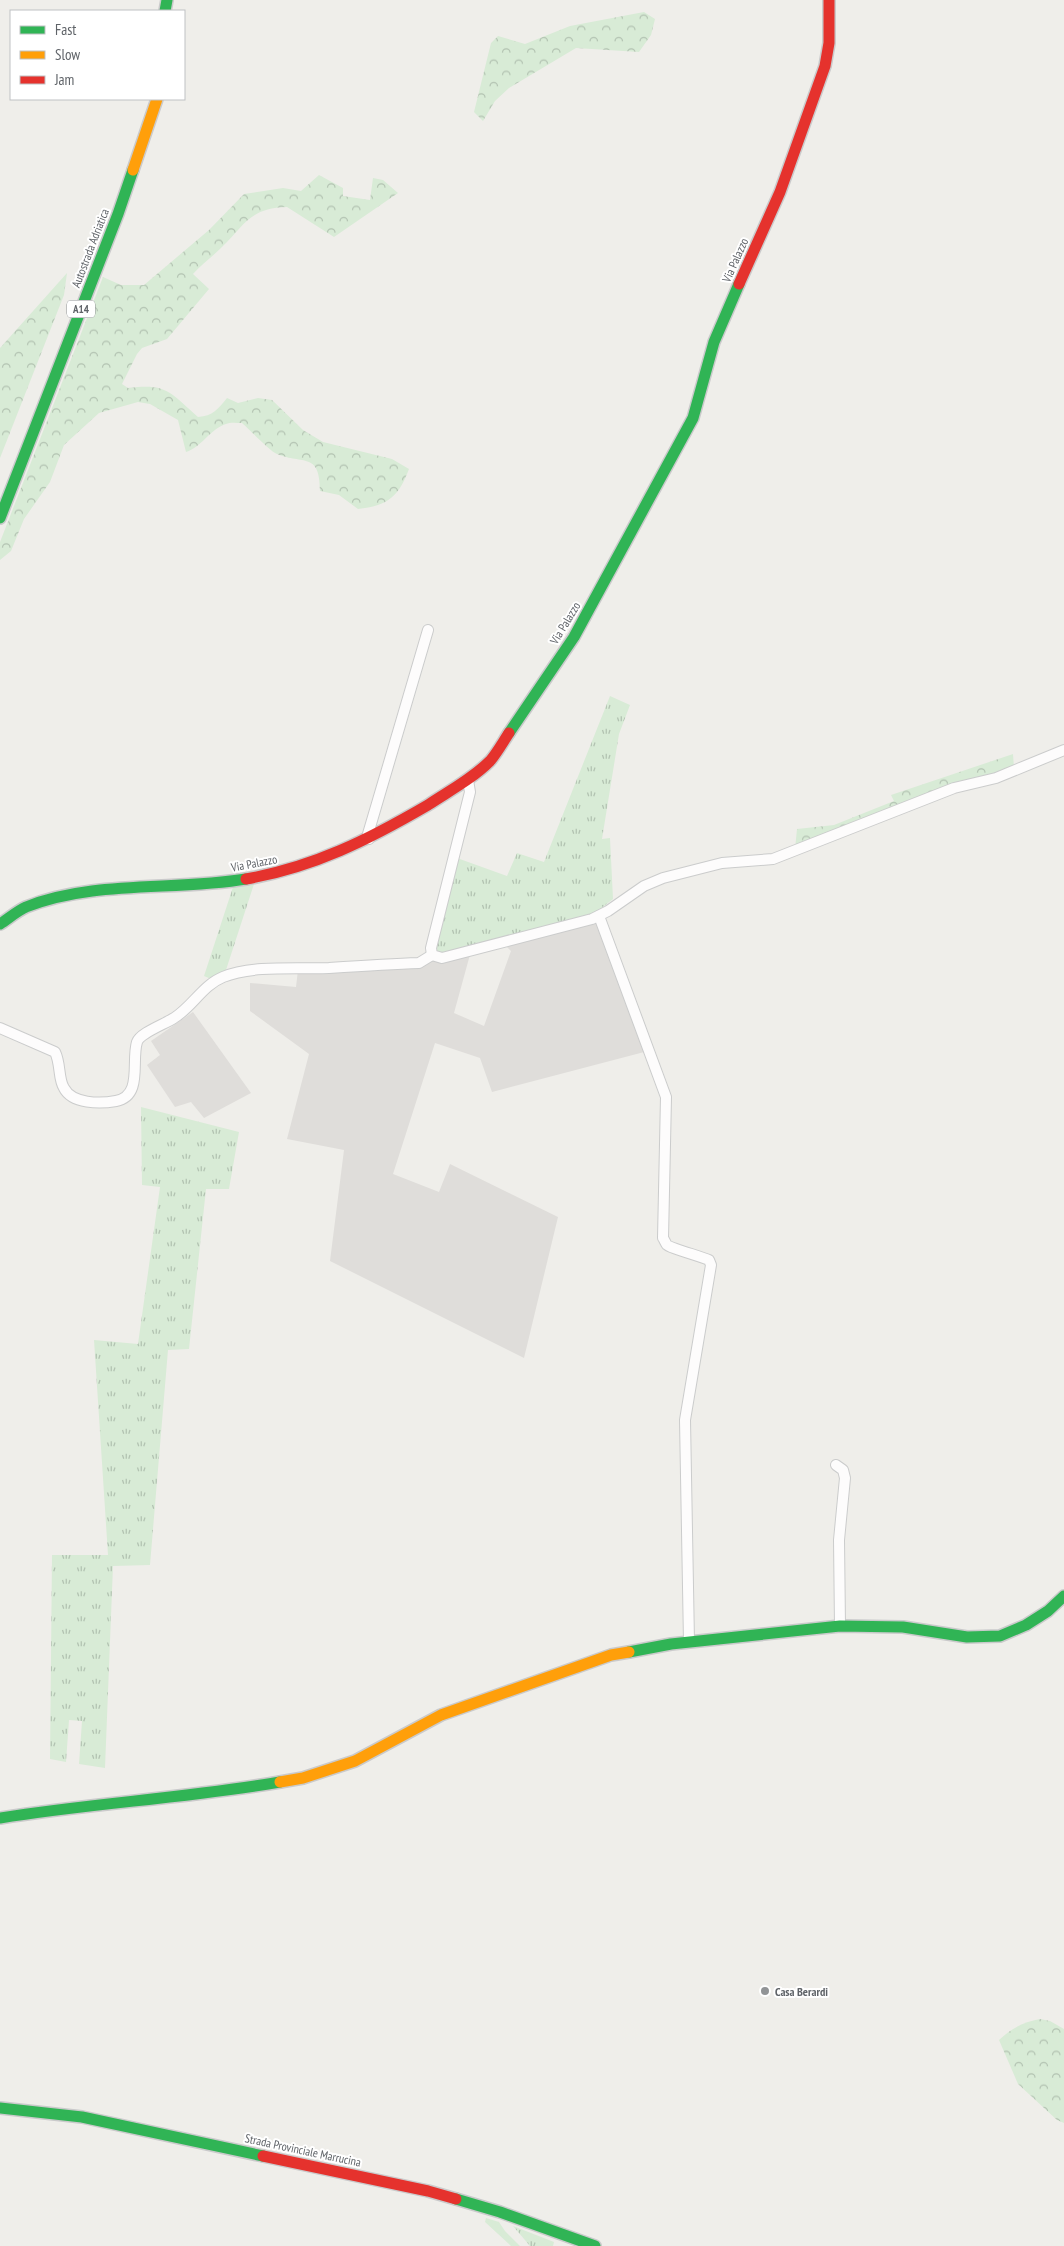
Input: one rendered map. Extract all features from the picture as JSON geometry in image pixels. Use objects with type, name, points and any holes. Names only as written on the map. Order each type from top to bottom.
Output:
[{"type":"main road","name":"Via Palazzo","points":[[0,924],[24,908],[58,897],[222,883],[269,875],[320,860],[369,839],[468,780],[491,760],[574,637],[693,418],[714,342],[780,192],[825,66],[829,43],[829,0]]},
{"type":"main road","name":"Autostrada Adriatica","points":[[108,206],[145,100]]},
{"type":"main road","name":"Autostrada Adriatica","points":[[0,518],[118,214],[157,100]]},
{"type":"main road","name":"Autostrada Adriatica","points":[[0,485],[89,256]]},
{"type":"main road","points":[[0,1818],[57,1809],[226,1791],[303,1778],[355,1761],[441,1715],[611,1655],[689,1642],[840,1626],[903,1627],[966,1637],[1000,1636],[1026,1625],[1064,1596]]},
{"type":"main road","name":"Strada Provinciale Marrucina","points":[[0,2108],[82,2117],[428,2191],[500,2212],[595,2246]]},
{"type":"street","points":[[369,839],[371,824],[428,630]]},
{"type":"street","points":[[432,955],[442,958],[599,916],[644,886],[662,878],[722,863],[773,859],[954,788],[996,778],[1064,750]]},
{"type":"street","points":[[432,955],[431,948],[470,792],[468,780]]},
{"type":"street","points":[[599,916],[666,1097],[664,1238],[666,1245],[709,1260],[711,1265],[685,1420],[689,1642]]},
{"type":"street","points":[[0,1028],[55,1052],[60,1062],[63,1087],[70,1096],[82,1101],[116,1101],[131,1092],[134,1082],[137,1041],[143,1033],[153,1030],[180,1014],[212,983],[224,977],[274,969],[420,963],[432,955]]},
{"type":"street","points":[[836,1465],[843,1470],[845,1478],[839,1540],[840,1626]]},
{"type":"shaded area","points":[[598,920],[648,1051],[492,1092],[480,1058],[435,1043],[393,1174],[439,1192],[450,1164],[558,1217],[524,1358],[330,1261],[344,1150],[287,1139],[309,1054],[250,1011],[250,983],[296,987],[298,970],[430,958],[471,951],[454,1013],[484,1026],[511,951],[504,944]]},
{"type":"shaded area","points":[[193,1012],[251,1093],[204,1118],[191,1102],[175,1107],[147,1065],[160,1055],[151,1041]]},
{"type":"green space","points":[[644,12],[655,19],[651,35],[639,52],[576,48],[509,88],[495,101],[483,121],[474,112],[491,43],[498,36],[525,44],[570,26]]},
{"type":"green space","points":[[319,175],[343,188],[343,196],[370,200],[373,178],[383,180],[398,193],[334,237],[287,207],[274,208],[256,214],[242,225],[193,274],[209,289],[167,339],[142,348],[122,384],[128,388],[151,387],[167,391],[198,417],[218,409],[227,398],[238,403],[258,398],[272,400],[303,430],[323,442],[392,459],[409,469],[396,493],[385,502],[368,508],[358,509],[339,495],[320,491],[317,470],[313,465],[277,454],[242,423],[229,423],[220,426],[192,450],[186,452],[178,420],[150,404],[138,402],[99,413],[64,445],[50,482],[24,519],[11,551],[0,560],[0,542],[103,277],[121,285],[144,285],[209,230],[244,194],[283,188],[301,191]]},
{"type":"green space","points":[[67,273],[64,295],[0,458],[0,348]]},
{"type":"green space","points":[[610,696],[630,705],[619,734],[602,839],[610,838],[613,899],[594,914],[440,954],[433,950],[457,858],[507,876],[517,853],[544,862]]},
{"type":"green space","points":[[1013,754],[1014,768],[795,849],[797,829],[834,825],[894,801],[891,795]]},
{"type":"green space","points":[[254,884],[225,973],[211,979],[204,976],[233,887]]},
{"type":"green space","points":[[141,1107],[239,1132],[229,1189],[206,1189],[189,1349],[168,1350],[150,1565],[113,1566],[105,1768],[79,1764],[82,1721],[69,1720],[66,1762],[50,1759],[52,1555],[108,1555],[94,1340],[138,1344],[160,1187],[142,1185]]},
{"type":"green space","points":[[1040,2019],[1050,2021],[1064,2029],[1064,2123],[1057,2120],[1018,2084],[999,2040],[1018,2026]]},
{"type":"green space","points":[[486,2218],[499,2222],[520,2246],[511,2246],[485,2222]]},
{"type":"green space","points":[[513,2226],[554,2242],[553,2246],[530,2246]]},
{"type":"traffic: fast","points":[[165,10],[167,0]]},
{"type":"traffic: fast","points":[[0,518],[118,214],[133,170]]},
{"type":"traffic: fast","points":[[509,733],[574,637],[693,418],[714,342],[739,284]]},
{"type":"traffic: fast","points":[[0,924],[26,907],[79,893],[106,889],[191,885],[246,879]]},
{"type":"traffic: fast","points":[[629,1652],[671,1644],[840,1626],[903,1627],[967,1637],[1000,1636],[1026,1625],[1048,1611],[1064,1596]]},
{"type":"traffic: fast","points":[[0,1818],[280,1782]]},
{"type":"traffic: fast","points":[[0,2108],[82,2117],[263,2156]]},
{"type":"traffic: fast","points":[[456,2199],[500,2212],[595,2246]]},
{"type":"traffic: slow","points":[[133,170],[157,100]]},
{"type":"traffic: slow","points":[[280,1782],[303,1778],[355,1761],[441,1715],[611,1655],[629,1652]]},
{"type":"traffic: jam","points":[[739,284],[780,192],[825,66],[829,43],[829,0]]},
{"type":"traffic: jam","points":[[246,879],[271,874],[318,860],[362,841],[406,818],[476,774],[493,758],[509,733]]},
{"type":"traffic: jam","points":[[263,2156],[428,2191],[456,2199]]},
{"type":"place","name":"Casa Berardi","points":[[765,1991]]}]
